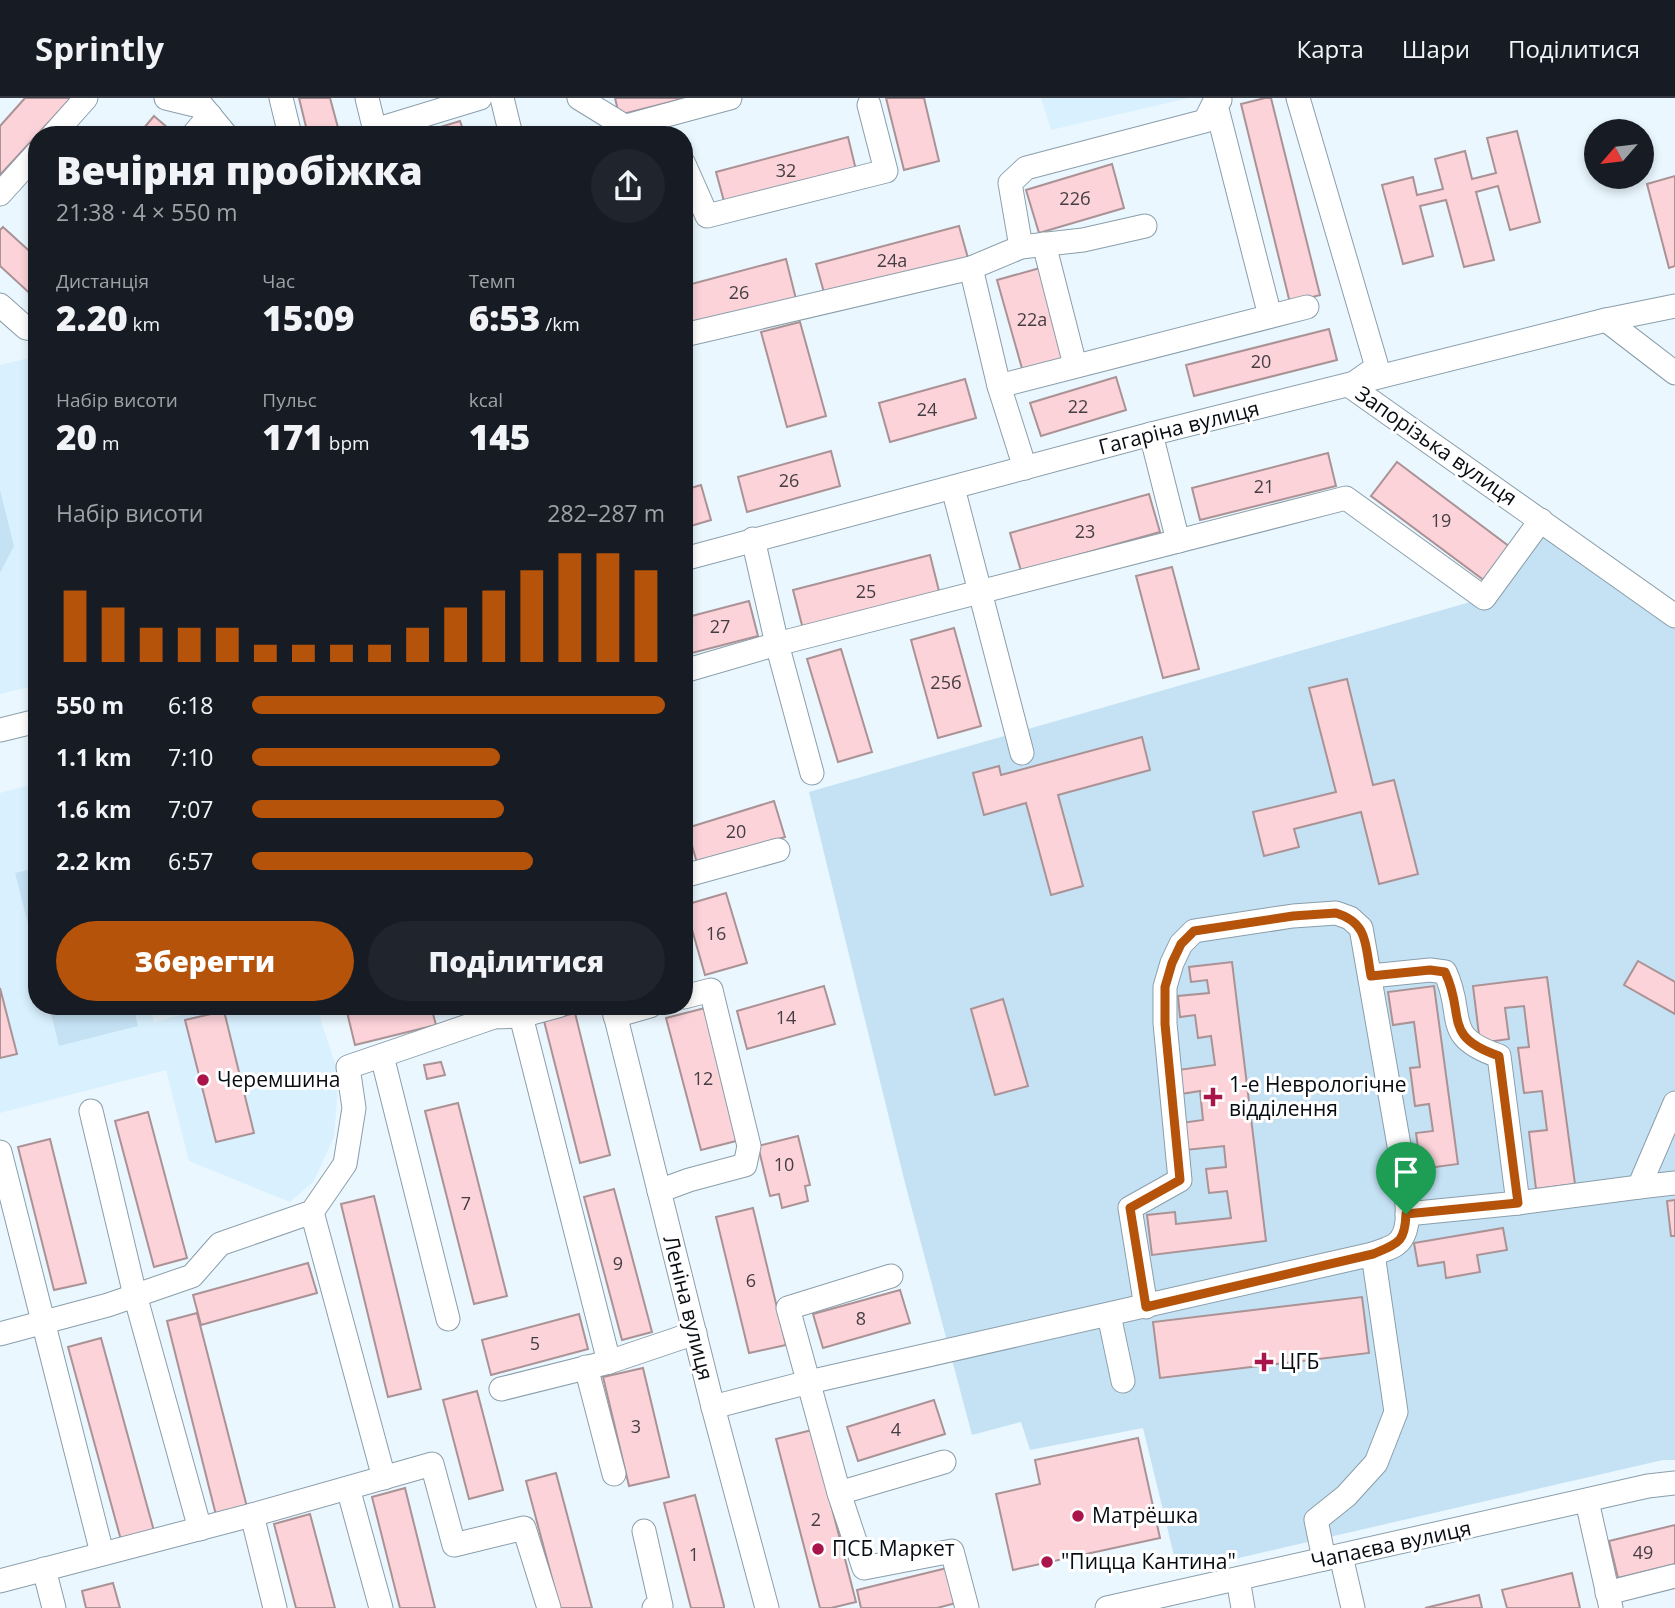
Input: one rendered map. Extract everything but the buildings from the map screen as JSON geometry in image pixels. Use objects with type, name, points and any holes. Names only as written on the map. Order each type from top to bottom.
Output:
[{"type":"street","points":[[61,126],[86,98]]},
{"type":"street","points":[[166,98],[203,107],[219,126]]},
{"type":"street","points":[[281,98],[288,126]]},
{"type":"street","points":[[367,98],[374,126]]},
{"type":"street","points":[[394,126],[480,98]]},
{"type":"street","points":[[502,98],[509,126]]},
{"type":"street","points":[[579,98],[626,126]]},
{"type":"street","points":[[645,126],[730,98]]},
{"type":"street","name":"Запорізька вулиця","points":[[1298,98],[1377,367],[1350,386],[1675,616]]},
{"type":"street","points":[[1021,247],[1010,183],[1026,168],[1205,121],[1221,100]]},
{"type":"street","points":[[1221,100],[1270,316]]},
{"type":"street","points":[[693,184],[707,216],[886,171],[869,105]]},
{"type":"street","points":[[200,126],[210,115]]},
{"type":"street","points":[[0,194],[28,163]]},
{"type":"street","points":[[693,333],[971,268],[1021,247],[1083,240],[1145,226]]},
{"type":"street","points":[[1044,244],[1075,365]]},
{"type":"street","points":[[971,268],[999,386],[1025,468]]},
{"type":"street","points":[[0,305],[28,328]]},
{"type":"street","name":"Гагаріна вулиця","points":[[693,556],[1152,433],[1350,386],[1606,320],[1675,306]]},
{"type":"street","points":[[999,386],[1307,307]]},
{"type":"street","points":[[1606,320],[1675,373]]},
{"type":"street","points":[[1152,433],[1178,541]]},
{"type":"street","points":[[953,488],[1022,753]]},
{"type":"street","points":[[693,668],[777,644],[1346,498],[1484,598],[1541,520]]},
{"type":"street","points":[[753,539],[777,644],[812,773]]},
{"type":"street","points":[[0,730],[28,723]]},
{"type":"street","points":[[693,874],[778,850]]},
{"type":"street","points":[[713,1407],[809,1382],[1146,1307],[1373,1254],[1396,1244],[1405,1234],[1405,1174],[1361,928],[1350,918],[1336,913],[1293,916],[1194,931],[1181,944],[1165,987],[1165,1024],[1180,1180],[1130,1208],[1146,1307]]},
{"type":"street","points":[[1371,976],[1430,970],[1445,972],[1451,984],[1461,1035],[1479,1049],[1499,1056],[1518,1203]]},
{"type":"street","points":[[659,1191],[745,1165],[749,1146],[711,990],[693,995]]},
{"type":"street","points":[[0,1335],[192,1276],[220,1244],[312,1212],[345,1164],[355,1108],[348,1067],[484,1015]]},
{"type":"street","points":[[514,1015],[525,1015]]},
{"type":"street","name":"Леніна вулиця","points":[[615,1015],[713,1407],[767,1608]]},
{"type":"street","points":[[521,1016],[597,1364],[614,1474]]},
{"type":"street","points":[[382,1056],[448,1319]]},
{"type":"street","points":[[1639,1186],[1675,1103]]},
{"type":"street","points":[[91,1111],[135,1295],[200,1529]]},
{"type":"street","points":[[0,1152],[102,1553]]},
{"type":"street","points":[[1406,1214],[1675,1183]]},
{"type":"street","points":[[312,1212],[384,1478]]},
{"type":"street","points":[[1353,1608],[1316,1520],[1346,1496],[1376,1463],[1396,1412],[1373,1254]]},
{"type":"street","points":[[891,1276],[788,1308],[839,1493],[864,1568],[952,1551],[967,1608]]},
{"type":"street","points":[[1110,1315],[1123,1381]]},
{"type":"street","points":[[502,1389],[597,1364],[695,1333]]},
{"type":"street","points":[[839,1493],[944,1462]]},
{"type":"street","points":[[0,1581],[253,1516],[432,1464],[454,1545],[524,1528],[549,1608]]},
{"type":"street","name":"Чапаєва вулиця","points":[[1107,1608],[1648,1486],[1675,1483]]},
{"type":"street","points":[[348,1488],[382,1608]]},
{"type":"street","points":[[1587,1501],[1609,1600],[1675,1576]]},
{"type":"street","points":[[253,1516],[275,1608]]},
{"type":"street","points":[[643,1531],[661,1606],[654,1608]]},
{"type":"street","points":[[44,1569],[54,1608]]},
{"type":"street","points":[[1238,1579],[1243,1608]]},
{"type":"shaded area","points":[[1041,98],[1189,98],[1051,130]]},
{"type":"shaded area","points":[[28,358],[28,687],[0,694],[0,365]]},
{"type":"shaded area","points":[[0,490],[14,546],[0,573]]},
{"type":"shaded area","points":[[1541,520],[1675,616],[1675,1460],[1663,1460],[1178,1572],[1143,1428],[1030,1450],[1021,1422],[972,1435],[906,1187],[809,792],[1484,598]]},
{"type":"shaded area","points":[[28,785],[28,1015],[152,1015],[154,1022],[181,1015],[319,1015],[339,1075],[334,1137],[314,1181],[290,1202],[189,1161],[166,1070],[0,1113],[0,793]]},
{"type":"shaded area","points":[[28,870],[28,923],[15,873]]},
{"type":"shaded area","points":[[51,1015],[135,1015],[138,1026],[59,1046]]},
{"type":"place","name":"Черемшина","points":[[203,1080]]},
{"type":"place","name":"1-е Неврологічне відділення","points":[[1213,1097]]},
{"type":"place","name":"ЦГБ","points":[[1264,1362]]},
{"type":"place","name":"Матрёшка","points":[[1078,1516]]},
{"type":"place","name":"ПСБ Маркет","points":[[818,1549]]},
{"type":"place","name":"\"Пицца Кантина\"","points":[[1047,1562]]},
{"type":"route","points":[[1336,913],[1350,918],[1361,928],[1371,976],[1430,970],[1445,972],[1451,984],[1461,1035],[1479,1049],[1499,1056],[1518,1203],[1406,1214],[1405,1234],[1396,1244],[1373,1254],[1146,1307],[1130,1208],[1180,1180],[1165,1024],[1165,987],[1181,944],[1194,931],[1293,916],[1336,913]]}]
